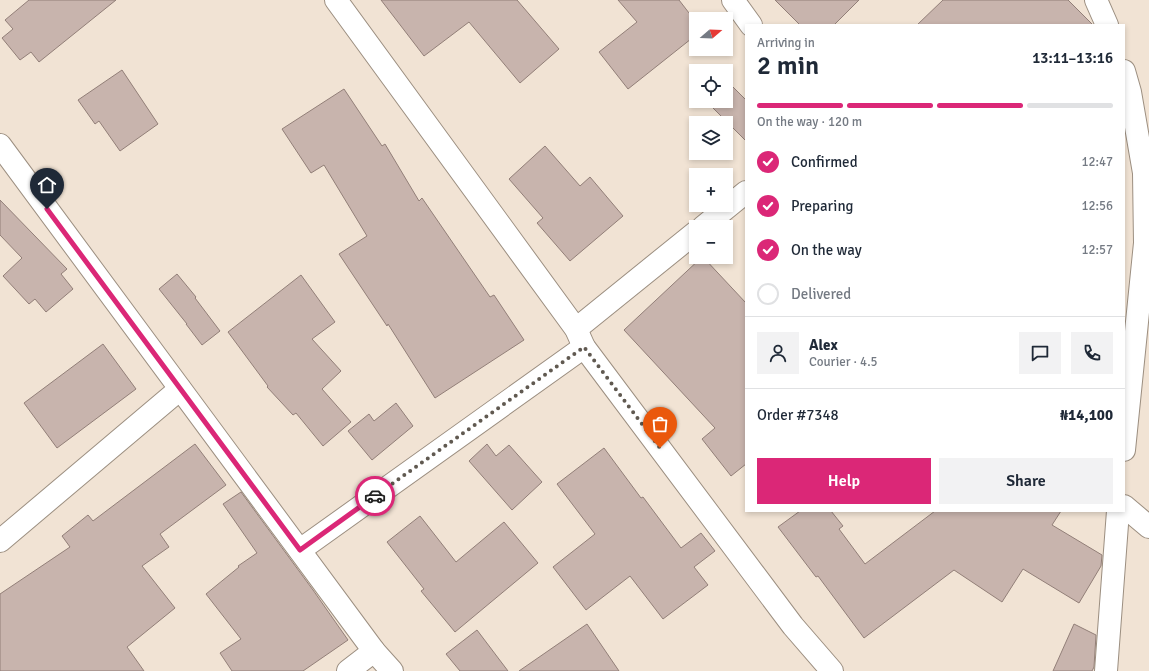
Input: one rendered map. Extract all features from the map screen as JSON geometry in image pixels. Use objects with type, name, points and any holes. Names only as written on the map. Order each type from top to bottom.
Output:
[{"type":"street","points":[[336,0],[580,338],[793,626],[832,671]]},
{"type":"street","points":[[733,0],[750,24]]},
{"type":"street","points":[[1096,0],[1107,24]]},
{"type":"street","points":[[1125,74],[1130,92],[1144,173],[1147,243],[1125,441]]},
{"type":"street","points":[[0,145],[374,651],[392,671]]},
{"type":"street","points":[[712,220],[745,193]]},
{"type":"street","points":[[300,550],[580,338],[689,238]]},
{"type":"street","points":[[0,541],[180,389]]},
{"type":"street","points":[[1125,507],[1149,527]]},
{"type":"street","points":[[1106,671],[1118,512]]},
{"type":"street","points":[[348,671],[374,651]]},
{"type":"building","points":[[29,0],[116,0],[39,62],[31,52],[20,60],[2,38],[13,29],[5,20]]},
{"type":"building","points":[[381,0],[517,0],[559,49],[520,83],[469,22],[424,56]]},
{"type":"building","points":[[618,0],[679,0],[689,13],[689,41],[628,89],[599,52],[637,22]]},
{"type":"building","points":[[775,0],[859,0],[835,24],[799,24]]},
{"type":"building","points":[[943,0],[1068,0],[1092,24],[918,24]]},
{"type":"building","points":[[122,70],[158,124],[120,151],[99,121],[95,124],[78,100]]},
{"type":"building","points":[[733,87],[745,99],[745,140],[733,128],[733,116],[721,116],[713,108],[733,108]]},
{"type":"building","points":[[344,89],[382,146],[385,144],[419,201],[422,198],[490,297],[494,295],[524,340],[435,398],[388,324],[387,326],[339,254],[367,236],[324,165],[311,173],[282,129]]},
{"type":"building","points":[[545,146],[580,186],[590,177],[623,216],[570,261],[537,223],[543,218],[509,179]]},
{"type":"building","points":[[0,200],[67,269],[61,274],[73,289],[46,312],[35,299],[29,304],[3,276],[22,258],[0,235]]},
{"type":"building","points":[[695,264],[710,264],[745,302],[745,465],[731,476],[702,439],[715,428],[624,330]]},
{"type":"building","points":[[177,274],[196,297],[195,298],[220,331],[202,345],[159,289]]},
{"type":"building","points":[[301,275],[335,322],[312,339],[341,371],[322,389],[351,422],[323,446],[296,413],[293,415],[267,387],[268,386],[228,332]]},
{"type":"building","points":[[103,344],[136,389],[57,448],[24,403]]},
{"type":"building","points":[[396,403],[413,426],[372,460],[348,431],[369,414],[374,421]]},
{"type":"building","points":[[195,444],[226,485],[160,534],[169,547],[142,566],[175,608],[127,647],[144,671],[0,671],[0,594],[70,547],[62,536],[88,515],[93,521]]},
{"type":"building","points":[[487,444],[496,456],[509,445],[542,482],[512,510],[469,461]]},
{"type":"building","points":[[604,448],[681,548],[701,533],[715,551],[694,567],[708,585],[663,619],[630,576],[586,610],[553,567],[595,534],[557,484]]},
{"type":"building","points":[[241,492],[348,640],[303,671],[232,671],[220,653],[241,639],[206,594],[239,567],[238,566],[257,553],[223,504]]},
{"type":"building","points":[[799,512],[832,512],[843,526],[839,529],[865,564],[934,512],[1060,512],[1052,525],[1102,555],[1101,566],[1079,603],[1023,569],[1002,602],[954,570],[864,638],[818,576],[816,577],[778,527]]},
{"type":"building","points":[[420,516],[456,562],[504,522],[538,563],[455,632],[421,591],[424,589],[387,542]]},
{"type":"building","points":[[587,624],[619,671],[519,671]]},
{"type":"building","points":[[1074,624],[1096,635],[1094,667],[1092,671],[1053,671]]},
{"type":"building","points":[[477,630],[508,671],[460,671],[446,654]]},
{"type":"way so far","points":[[375,496],[584,347],[660,448]]},
{"type":"route","points":[[47,209],[300,550],[375,496]]}]
